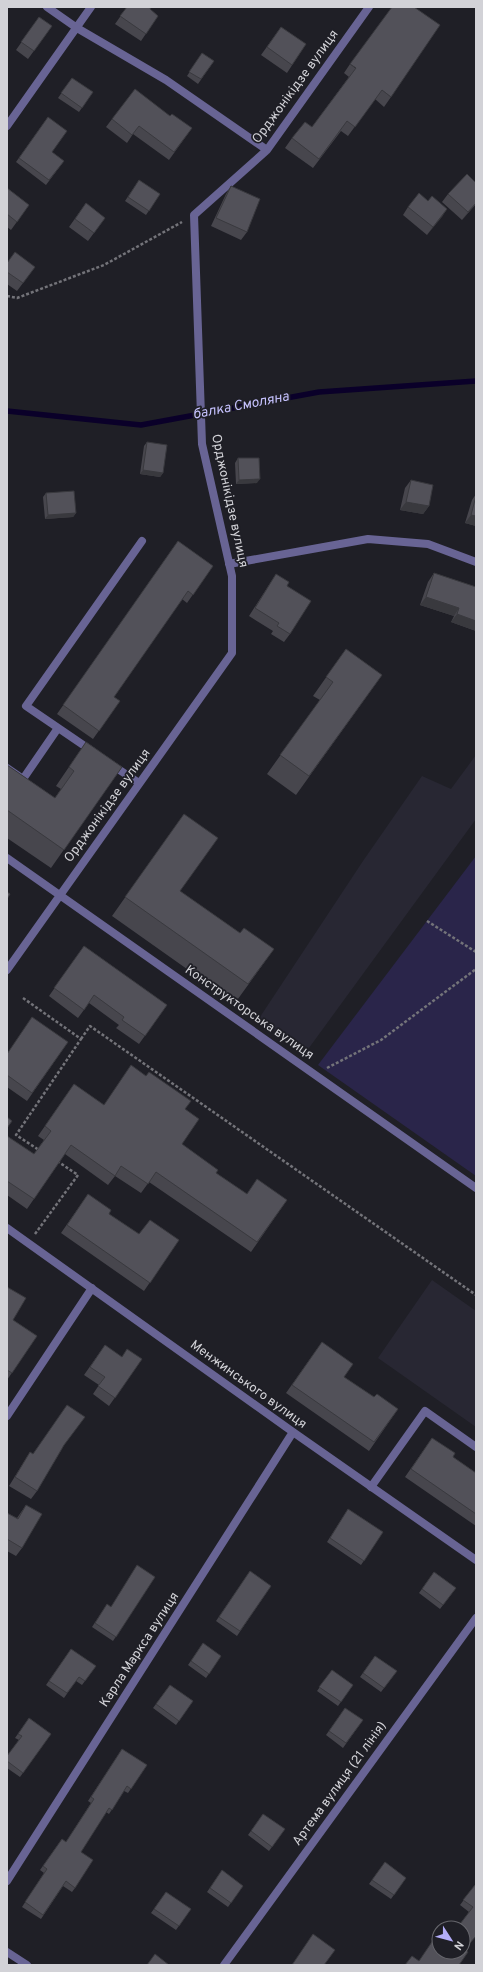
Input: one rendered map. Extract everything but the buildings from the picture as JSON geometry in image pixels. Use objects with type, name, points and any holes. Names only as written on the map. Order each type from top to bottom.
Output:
[{"type":"street","points":[[47,7],[77,28],[166,80],[267,150]]},
{"type":"street","points":[[7,126],[91,7]]},
{"type":"street","name":"Орджонікідзе вулиця","points":[[7,970],[232,654],[232,576],[202,444],[194,215],[267,150],[369,7]]},
{"type":"street","points":[[229,564],[368,539],[428,544],[476,562]]},
{"type":"street","points":[[139,783],[26,706],[142,541]]},
{"type":"street","points":[[7,768],[23,779],[58,728]]},
{"type":"street","name":"Конструкторська вулиця","points":[[7,858],[476,1188]]},
{"type":"street","name":"Менжинського вулиця","points":[[7,1228],[293,1432],[476,1560]]},
{"type":"street","points":[[7,1416],[92,1288]]},
{"type":"street","points":[[371,1487],[425,1411],[476,1447]]},
{"type":"street","name":"Карла Маркса вулиця","points":[[7,1881],[293,1432]]},
{"type":"street","name":"Артема вулиця (21 лiнiя)","points":[[224,1965],[476,1618]]},
{"type":"street","points":[[7,1952],[27,1965]]},
{"type":"path","points":[[7,296],[17,298],[104,265],[194,215]]},
{"type":"path","points":[[427,921],[476,952]]},
{"type":"path","points":[[315,1074],[381,1040],[476,969]]},
{"type":"path","points":[[23,998],[81,1039]]},
{"type":"path","points":[[41,1151],[16,1135],[90,1026],[476,1295]]},
{"type":"path","points":[[28,1243],[78,1175],[54,1159]]},
{"type":"shaded area","points":[[476,755],[476,819],[306,1052],[258,1020],[363,861],[422,776],[451,789]]},
{"type":"shaded area","points":[[476,856],[476,1176],[318,1065]]},
{"type":"shaded area","points":[[432,1280],[476,1311],[476,1427],[378,1358]]},
{"type":"waterway","name":"балка Смоляна","points":[[7,411],[141,425],[319,392],[476,381]]}]
